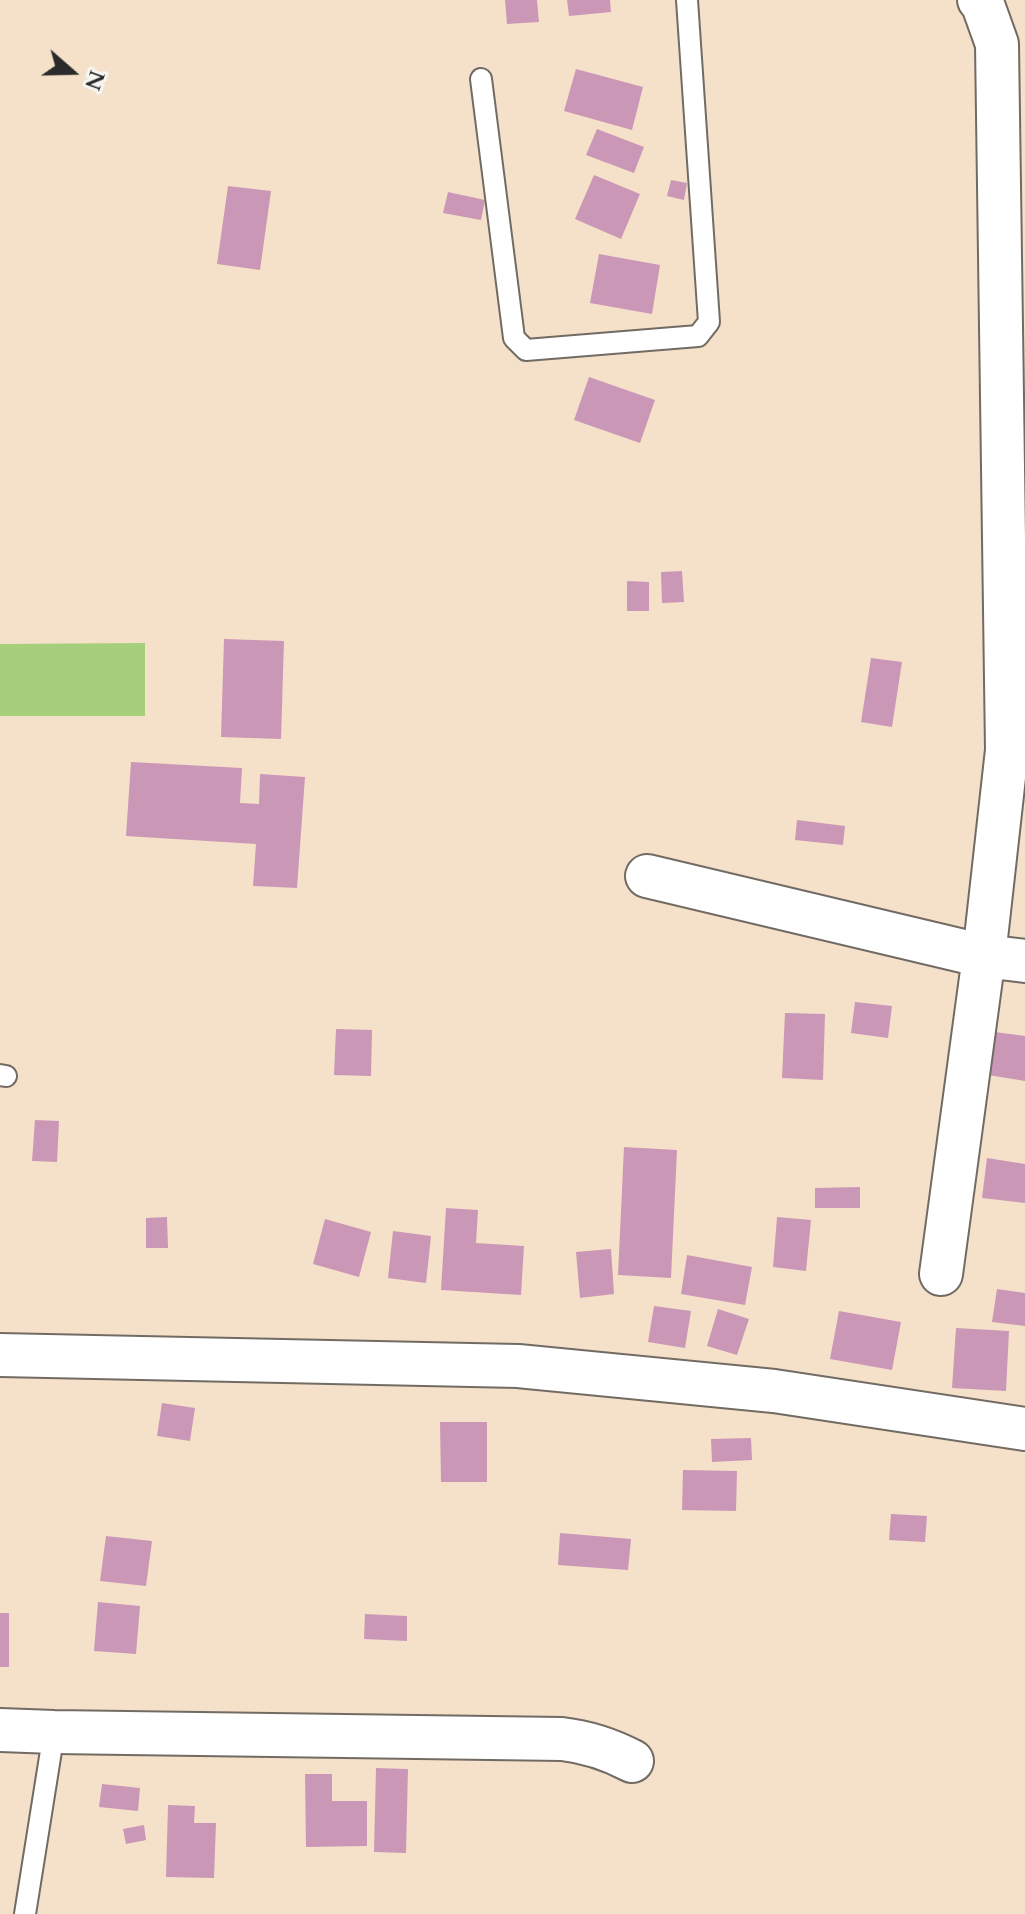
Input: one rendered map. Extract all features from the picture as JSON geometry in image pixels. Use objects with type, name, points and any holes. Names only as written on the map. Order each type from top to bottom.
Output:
[{"type":"street","points":[[941,1274],[984,956],[1007,750],[1011,46],[979,0]]},
{"type":"street","points":[[647,876],[984,956],[1025,961]]},
{"type":"street","points":[[0,1355],[518,1366],[774,1391],[1025,1429]]},
{"type":"street","points":[[0,1730],[562,1739],[585,1742],[632,1761]]},
{"type":"lane","points":[[481,79],[514,338],[526,350],[698,336],[709,322],[687,0]]},
{"type":"lane","points":[[25,1914],[54,1732]]},
{"type":"green space","points":[[145,643],[145,716],[0,716],[0,644]]},
{"type":"building","points":[[505,0],[537,0],[539,22],[507,24]]},
{"type":"building","points":[[567,0],[610,0],[611,12],[569,16]]},
{"type":"building","points":[[576,69],[643,87],[632,130],[564,111]]},
{"type":"building","points":[[597,129],[644,147],[634,173],[586,155]]},
{"type":"building","points":[[594,175],[640,194],[621,239],[575,219]]},
{"type":"building","points":[[671,180],[687,183],[684,200],[667,196]]},
{"type":"building","points":[[228,186],[271,191],[260,270],[217,264]]},
{"type":"building","points":[[448,192],[485,200],[481,220],[443,213]]},
{"type":"building","points":[[599,254],[660,265],[652,314],[590,303]]},
{"type":"building","points":[[589,377],[655,400],[640,443],[574,420]]},
{"type":"building","points":[[682,571],[684,602],[662,603],[661,572]]},
{"type":"building","points":[[627,581],[649,582],[649,611],[627,611]]},
{"type":"building","points":[[224,639],[284,641],[281,739],[221,737]]},
{"type":"building","points":[[871,658],[902,662],[892,727],[861,722]]},
{"type":"building","points":[[131,762],[242,768],[240,803],[259,804],[260,774],[305,777],[297,888],[253,886],[256,844],[126,836]]},
{"type":"building","points":[[797,820],[845,826],[843,845],[795,840]]},
{"type":"building","points":[[855,1002],[892,1006],[888,1038],[851,1033]]},
{"type":"building","points":[[785,1013],[825,1014],[823,1080],[782,1078]]},
{"type":"building","points":[[336,1029],[372,1030],[371,1076],[334,1075]]},
{"type":"building","points":[[995,1032],[1025,1036],[1025,1081],[988,1075]]},
{"type":"building","points":[[35,1120],[59,1121],[57,1162],[32,1161]]},
{"type":"building","points":[[624,1147],[677,1150],[671,1278],[618,1275]]},
{"type":"building","points":[[987,1158],[1025,1164],[1025,1203],[982,1198]]},
{"type":"building","points":[[860,1187],[860,1208],[815,1208],[815,1188]]},
{"type":"building","points":[[446,1208],[478,1210],[476,1243],[524,1246],[521,1295],[441,1290]]},
{"type":"building","points":[[167,1217],[168,1248],[146,1248],[146,1218]]},
{"type":"building","points":[[777,1217],[811,1220],[806,1271],[773,1267]]},
{"type":"building","points":[[325,1219],[371,1232],[359,1277],[313,1264]]},
{"type":"building","points":[[393,1231],[431,1236],[426,1283],[388,1278]]},
{"type":"building","points":[[611,1249],[614,1294],[580,1298],[576,1252]]},
{"type":"building","points":[[687,1255],[752,1267],[745,1305],[681,1294]]},
{"type":"building","points":[[997,1289],[1025,1293],[1025,1326],[992,1322]]},
{"type":"building","points":[[654,1306],[691,1311],[685,1348],[648,1342]]},
{"type":"building","points":[[718,1309],[749,1319],[737,1355],[707,1346]]},
{"type":"building","points":[[839,1311],[901,1322],[892,1370],[830,1359]]},
{"type":"building","points":[[956,1328],[1009,1331],[1006,1391],[952,1388]]},
{"type":"building","points":[[162,1403],[195,1408],[190,1441],[157,1436]]},
{"type":"building","points":[[440,1422],[487,1422],[487,1482],[441,1482]]},
{"type":"building","points":[[751,1438],[752,1460],[712,1462],[711,1439]]},
{"type":"building","points":[[683,1470],[737,1471],[736,1511],[682,1510]]},
{"type":"building","points":[[891,1514],[927,1516],[925,1542],[889,1540]]},
{"type":"building","points":[[560,1533],[631,1539],[628,1570],[558,1565]]},
{"type":"building","points":[[106,1536],[152,1541],[146,1586],[100,1581]]},
{"type":"building","points":[[98,1602],[140,1606],[136,1654],[94,1651]]},
{"type":"building","points":[[0,1613],[9,1613],[9,1667],[0,1667]]},
{"type":"building","points":[[365,1614],[407,1616],[407,1641],[364,1639]]},
{"type":"building","points":[[376,1768],[408,1769],[406,1853],[374,1852]]},
{"type":"building","points":[[305,1774],[332,1774],[332,1801],[367,1801],[367,1846],[306,1847]]},
{"type":"building","points":[[102,1784],[140,1788],[138,1811],[99,1807]]},
{"type":"building","points":[[168,1805],[195,1806],[194,1823],[216,1823],[214,1878],[166,1877]]},
{"type":"building","points":[[144,1825],[146,1840],[126,1844],[123,1829]]}]
